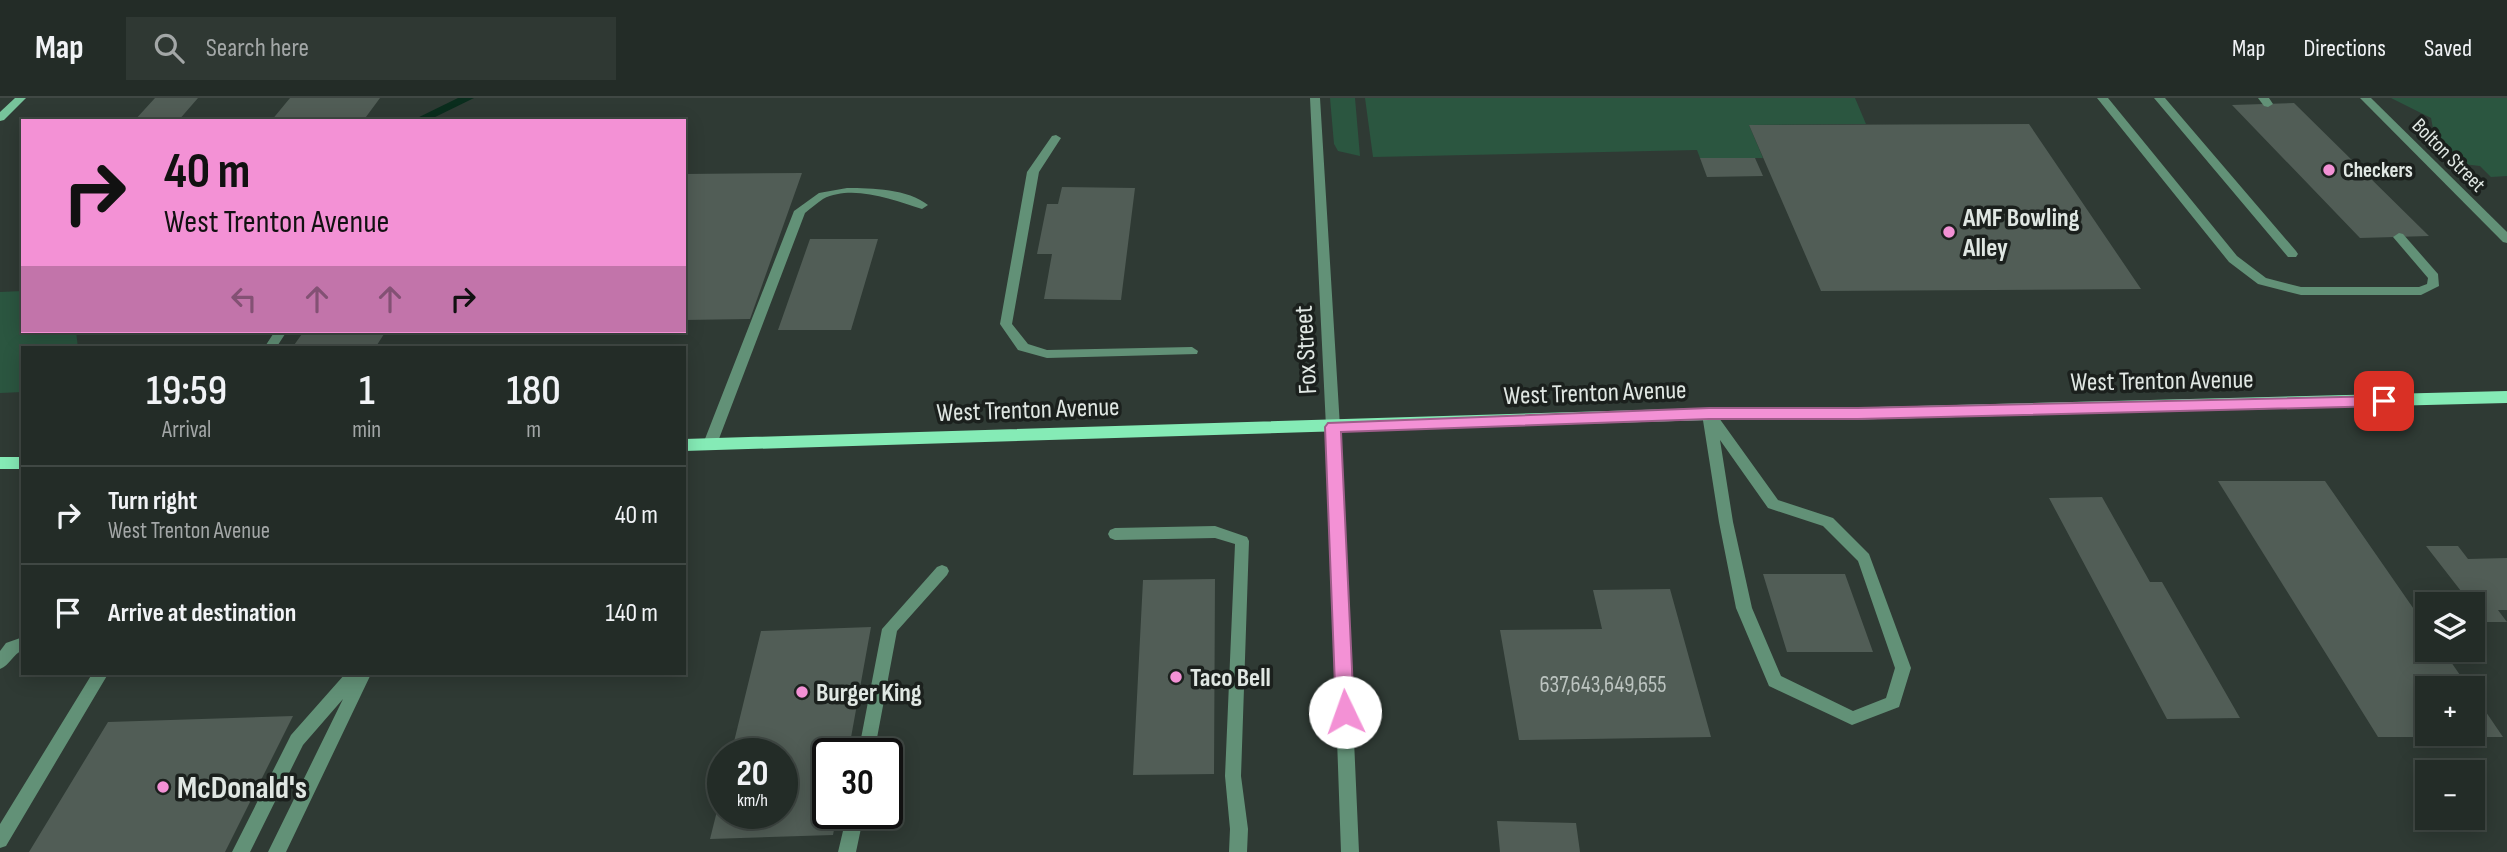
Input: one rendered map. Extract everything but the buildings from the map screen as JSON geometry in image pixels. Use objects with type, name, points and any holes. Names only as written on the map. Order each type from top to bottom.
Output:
[{"type":"main road","points":[[0,118],[21,98]]},
{"type":"main road","name":"West Trenton Avenue","points":[[686,445],[1709,414],[1850,414],[2507,397]]},
{"type":"main road","points":[[0,463],[21,463]]},
{"type":"street","name":"Fox Street","points":[[1315,98],[1333,427],[1350,852]]},
{"type":"street","points":[[2102,98],[2233,259],[2262,281],[2301,291],[2421,291],[2433,286],[2434,277],[2399,237]]},
{"type":"street","points":[[2158,98],[2292,254]]},
{"type":"street","name":"Bolton Street","points":[[2365,98],[2507,239]]},
{"type":"street","points":[[1056,138],[1032,172],[1006,324],[1023,347],[1046,354],[1192,351]]},
{"type":"street","points":[[710,444],[800,211],[822,195],[860,192],[899,195],[922,205]]},
{"type":"street","points":[[1709,414],[1773,504],[1828,522],[1864,558],[1903,668],[1893,702],[1852,718],[1775,681],[1744,608],[1726,522],[1709,414]]},
{"type":"street","points":[[1115,534],[1214,532],[1241,541],[1233,776],[1240,829],[1238,852]]},
{"type":"street","points":[[869,738],[890,629],[942,571]]},
{"type":"street","points":[[0,663],[12,648],[21,644]]},
{"type":"street","points":[[0,840],[5,827],[99,675]]},
{"type":"street","points":[[241,852],[297,740],[354,675]]},
{"type":"street","points":[[276,852],[363,675]]},
{"type":"street","points":[[847,852],[852,829]]},
{"type":"green space","points":[[1330,98],[1355,98],[1360,156],[1338,151],[1334,144]]},
{"type":"green space","points":[[1365,98],[1855,98],[1866,124],[1749,125],[1763,158],[1700,158],[1697,150],[1373,157]]},
{"type":"green space","points":[[2391,98],[2507,98],[2507,176],[2491,177],[2480,166],[2454,163],[2436,144],[2431,118]]},
{"type":"green space","points":[[21,291],[21,333],[76,333],[78,346],[21,346],[21,392],[0,393],[0,292]]},
{"type":"waterway","points":[[421,119],[468,98]]},
{"type":"place","name":"Checkers","points":[[2329,170]]},
{"type":"place","name":"AMF Bowling Alley","points":[[1949,232]]},
{"type":"place","name":"Taco Bell","points":[[1176,677]]},
{"type":"place","name":"Burger King","points":[[802,692]]},
{"type":"place","name":"McDonald's","points":[[163,787]]},
{"type":"route","points":[[1345,712],[1333,427],[1709,414],[1858,414],[2384,401]]}]
